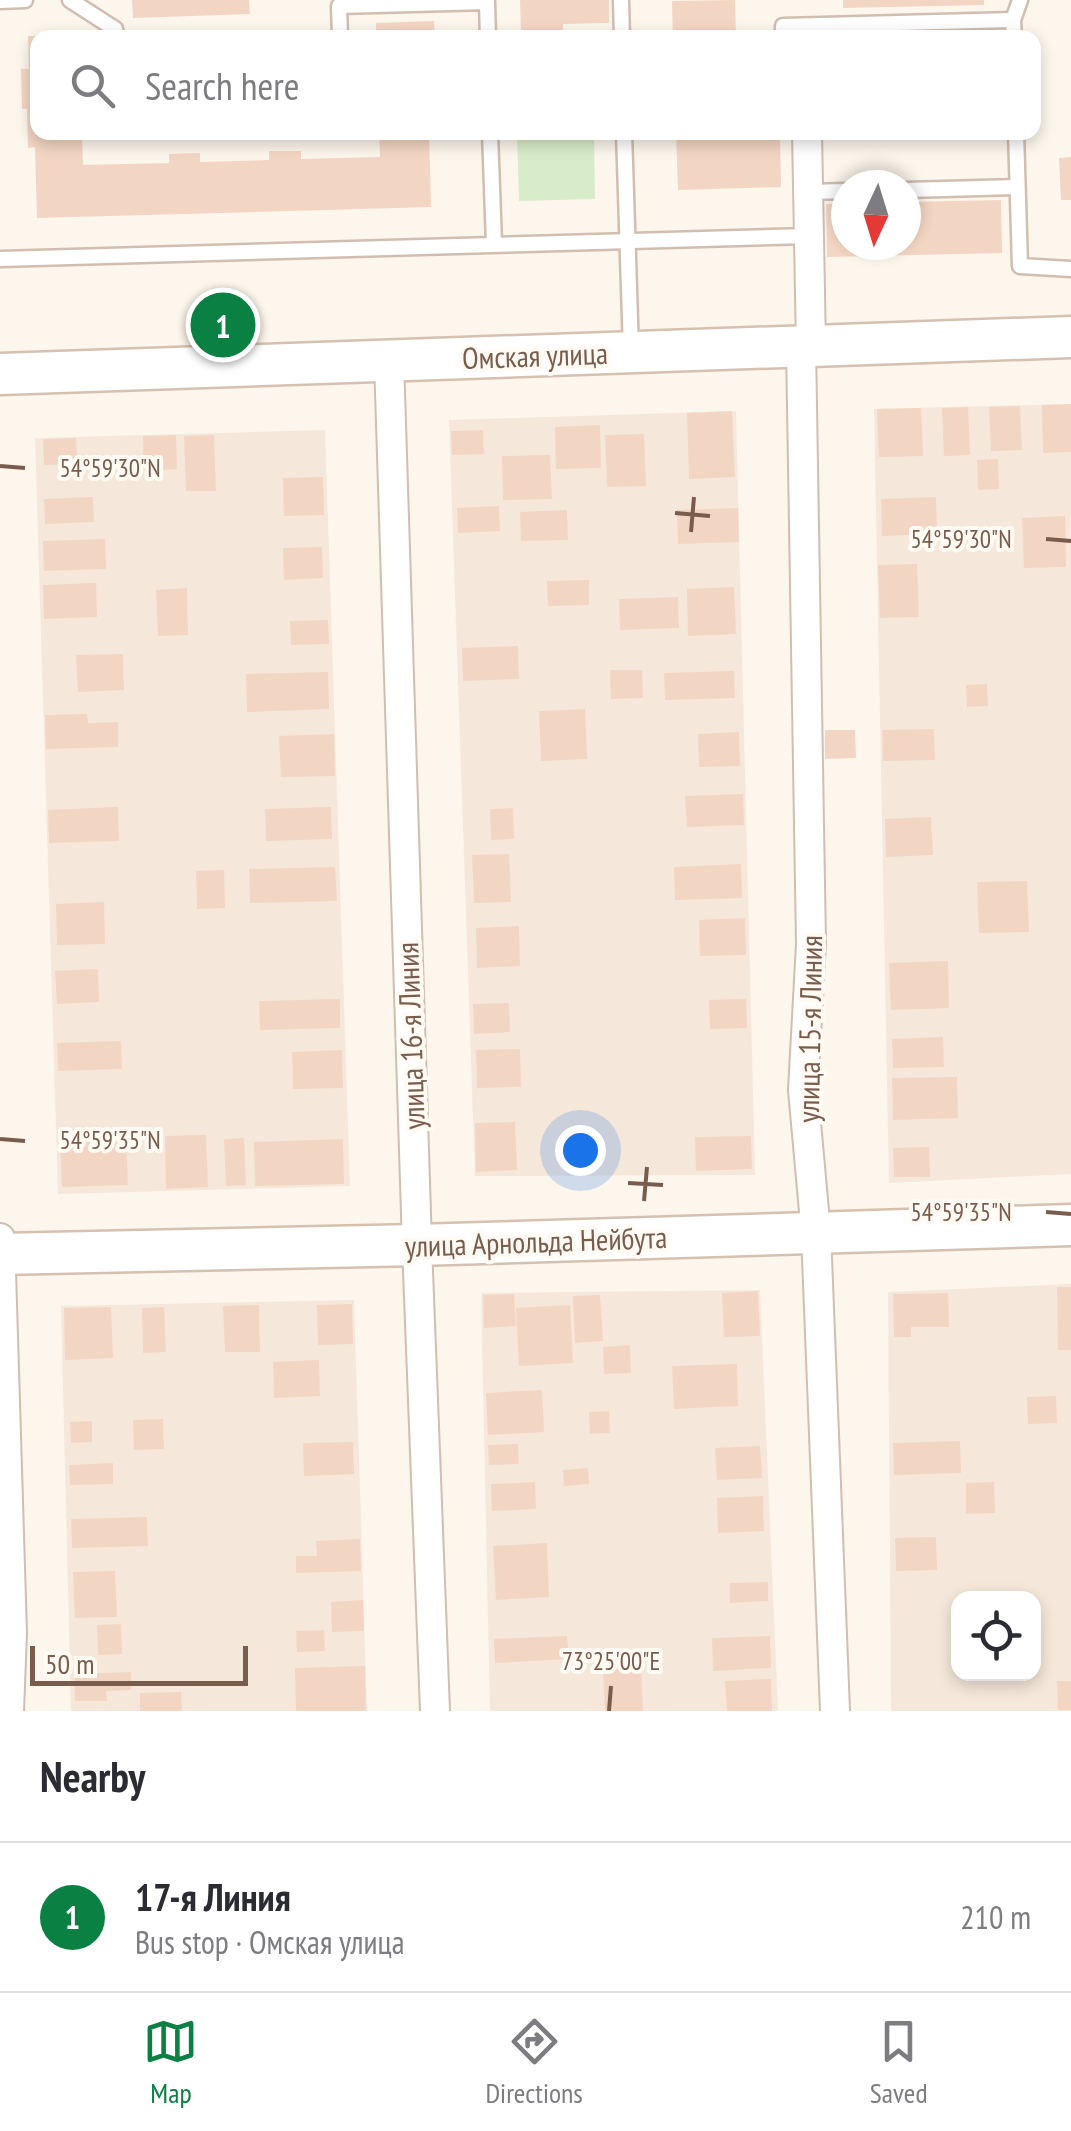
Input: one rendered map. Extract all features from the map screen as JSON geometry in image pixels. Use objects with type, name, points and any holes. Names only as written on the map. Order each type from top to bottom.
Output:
[{"type":"street","name":"улица 15-я Линия","points":[[807,140],[811,944],[803,1090],[816,1232],[835,1711]]},
{"type":"street","name":"Омская улица","points":[[0,374],[1071,337]]},
{"type":"street","name":"улица 16-я Линия","points":[[389,360],[435,1711]]},
{"type":"street","name":"улица Арнольда Нейбута","points":[[0,1248],[417,1245],[1071,1225]]},
{"type":"street","points":[[0,1248],[12,1633],[9,1711]]},
{"type":"lane","points":[[0,1],[25,0]]},
{"type":"lane","points":[[70,0],[115,30]]},
{"type":"lane","points":[[620,0],[622,30]]},
{"type":"lane","points":[[1014,30],[1020,0]]},
{"type":"lane","points":[[340,30],[339,6],[487,2],[488,30]]},
{"type":"lane","points":[[783,30],[783,26],[1013,20]]},
{"type":"lane","points":[[490,140],[494,244]]},
{"type":"lane","points":[[624,140],[631,352]]},
{"type":"lane","points":[[1016,140],[1020,266],[1071,268]]},
{"type":"lane","points":[[921,190],[1018,187]]},
{"type":"lane","points":[[808,192],[831,191]]},
{"type":"lane","points":[[0,259],[809,236]]},
{"type":"shaded area","points":[[1071,404],[1071,1174],[889,1183],[874,409]]},
{"type":"shaded area","points":[[736,411],[755,1175],[475,1176],[449,420]]},
{"type":"shaded area","points":[[325,430],[350,1186],[58,1194],[35,438]]},
{"type":"shaded area","points":[[1071,1284],[1071,1711],[891,1711],[888,1292]]},
{"type":"shaded area","points":[[760,1290],[778,1711],[490,1711],[481,1293]]},
{"type":"shaded area","points":[[354,1300],[367,1711],[71,1711],[61,1306]]},
{"type":"green space","points":[[517,140],[594,140],[595,199],[519,201]]},
{"type":"building","points":[[132,0],[249,0],[250,14],[133,18]]},
{"type":"building","points":[[520,0],[609,0],[609,23],[563,24],[563,30],[521,30]]},
{"type":"building","points":[[735,0],[736,30],[673,30],[672,1]]},
{"type":"building","points":[[843,0],[984,0],[984,5],[843,8]]},
{"type":"building","points":[[434,21],[435,30],[376,30],[376,23]]},
{"type":"building","points":[[30,36],[30,140],[82,140],[83,165],[169,163],[169,154],[200,153],[200,162],[269,160],[269,151],[301,151],[301,159],[380,157],[379,140],[429,140],[431,207],[37,218],[35,147],[28,148],[27,109],[22,109],[21,69],[29,69]]},
{"type":"building","points":[[676,140],[780,140],[781,187],[678,190]]},
{"type":"building","points":[[1071,157],[1071,200],[1061,200],[1059,158]]},
{"type":"building","points":[[1001,200],[1002,253],[921,255],[921,202]]},
{"type":"building","points":[[826,204],[831,204],[831,257],[827,257]]},
{"type":"building","points":[[1071,404],[1071,452],[1043,453],[1042,405]]},
{"type":"building","points":[[1020,406],[1022,450],[991,451],[989,407]]},
{"type":"building","points":[[968,407],[970,455],[944,456],[942,408]]},
{"type":"building","points":[[921,408],[923,456],[879,457],[877,409]]},
{"type":"building","points":[[732,411],[735,477],[689,479],[687,413]]},
{"type":"building","points":[[600,425],[601,468],[556,469],[555,427]]},
{"type":"building","points":[[483,430],[484,454],[452,455],[451,431]]},
{"type":"building","points":[[644,434],[646,486],[607,487],[605,435]]},
{"type":"building","points":[[176,435],[177,469],[144,471],[143,436]]},
{"type":"building","points":[[214,435],[216,491],[186,491],[184,436]]},
{"type":"building","points":[[76,438],[77,464],[44,465],[43,439]]},
{"type":"building","points":[[550,455],[552,499],[503,500],[502,456]]},
{"type":"building","points":[[998,459],[999,489],[978,490],[977,460]]},
{"type":"building","points":[[323,477],[324,515],[284,516],[283,478]]},
{"type":"building","points":[[93,497],[94,522],[45,524],[44,499]]},
{"type":"building","points":[[936,497],[937,534],[882,536],[881,499]]},
{"type":"building","points":[[499,506],[500,531],[458,533],[457,508]]},
{"type":"building","points":[[738,508],[739,542],[678,544],[677,510]]},
{"type":"building","points":[[567,510],[568,540],[521,541],[520,512]]},
{"type":"building","points":[[1065,516],[1066,567],[1024,568],[1022,518]]},
{"type":"building","points":[[105,539],[106,569],[44,571],[43,541]]},
{"type":"building","points":[[322,547],[323,578],[284,580],[283,548]]},
{"type":"building","points":[[917,564],[919,617],[880,618],[878,565]]},
{"type":"building","points":[[589,580],[589,605],[548,606],[547,581]]},
{"type":"building","points":[[96,583],[97,617],[44,619],[43,585]]},
{"type":"building","points":[[734,587],[736,634],[688,636],[687,589]]},
{"type":"building","points":[[187,588],[188,635],[158,636],[156,590]]},
{"type":"building","points":[[678,597],[679,628],[620,630],[619,599]]},
{"type":"building","points":[[328,620],[329,644],[291,645],[290,621]]},
{"type":"building","points":[[518,646],[519,679],[463,681],[462,648]]},
{"type":"building","points":[[123,654],[124,690],[78,692],[76,655]]},
{"type":"building","points":[[610,670],[642,670],[643,698],[611,699]]},
{"type":"building","points":[[734,671],[735,698],[665,700],[664,673]]},
{"type":"building","points":[[328,672],[329,709],[247,712],[246,674]]},
{"type":"building","points":[[987,684],[988,706],[967,707],[966,685]]},
{"type":"building","points":[[585,709],[587,759],[541,761],[539,711]]},
{"type":"building","points":[[87,714],[88,723],[118,722],[118,747],[46,749],[45,715]]},
{"type":"building","points":[[934,729],[935,760],[883,761],[882,730]]},
{"type":"building","points":[[825,730],[855,730],[856,758],[825,759]]},
{"type":"building","points":[[739,732],[740,766],[699,767],[698,734]]},
{"type":"building","points":[[334,734],[335,776],[281,777],[279,736]]},
{"type":"building","points":[[743,794],[744,825],[687,827],[685,796]]},
{"type":"building","points":[[118,807],[119,841],[49,843],[48,810]]},
{"type":"building","points":[[331,807],[332,839],[266,841],[265,809]]},
{"type":"building","points":[[513,808],[514,839],[491,840],[490,809]]},
{"type":"building","points":[[931,817],[933,855],[886,857],[885,819]]},
{"type":"building","points":[[509,854],[511,902],[474,903],[472,855]]},
{"type":"building","points":[[741,864],[742,898],[675,900],[674,867]]},
{"type":"building","points":[[335,867],[337,901],[250,903],[249,869]]},
{"type":"building","points":[[224,870],[225,908],[197,909],[196,871]]},
{"type":"building","points":[[1027,881],[1029,932],[979,933],[977,882]]},
{"type":"building","points":[[104,902],[105,944],[57,945],[56,904]]},
{"type":"building","points":[[745,918],[746,955],[700,956],[699,920]]},
{"type":"building","points":[[519,926],[520,966],[477,968],[476,928]]},
{"type":"building","points":[[948,961],[949,1008],[891,1010],[889,963]]},
{"type":"building","points":[[98,969],[99,1002],[57,1004],[55,971]]},
{"type":"building","points":[[340,999],[340,1028],[260,1030],[259,1001]]},
{"type":"building","points":[[746,999],[747,1028],[710,1029],[709,1000]]},
{"type":"building","points":[[509,1003],[510,1032],[474,1034],[473,1004]]},
{"type":"building","points":[[943,1037],[944,1067],[893,1068],[892,1039]]},
{"type":"building","points":[[121,1041],[122,1069],[58,1071],[57,1043]]},
{"type":"building","points":[[520,1049],[521,1087],[477,1088],[476,1050]]},
{"type":"building","points":[[342,1050],[343,1088],[293,1089],[292,1052]]},
{"type":"building","points":[[957,1077],[958,1118],[893,1120],[892,1078]]},
{"type":"building","points":[[515,1122],[517,1170],[476,1172],[475,1123]]},
{"type":"building","points":[[206,1135],[208,1187],[166,1189],[165,1136]]},
{"type":"building","points":[[751,1136],[752,1169],[696,1171],[695,1137]]},
{"type":"building","points":[[244,1138],[246,1185],[226,1186],[224,1139]]},
{"type":"building","points":[[343,1139],[344,1184],[255,1186],[254,1142]]},
{"type":"building","points":[[126,1141],[128,1185],[62,1187],[60,1143]]},
{"type":"building","points":[[929,1147],[930,1177],[894,1177],[893,1148]]},
{"type":"building","points":[[1057,1287],[1071,1287],[1071,1350],[1058,1350]]},
{"type":"building","points":[[758,1291],[760,1336],[724,1337],[722,1293]]},
{"type":"building","points":[[948,1293],[949,1327],[911,1327],[911,1337],[894,1337],[893,1294]]},
{"type":"building","points":[[514,1294],[516,1326],[484,1328],[483,1295]]},
{"type":"building","points":[[600,1295],[603,1341],[575,1343],[573,1296]]},
{"type":"building","points":[[352,1304],[353,1344],[318,1345],[317,1305]]},
{"type":"building","points":[[259,1305],[260,1352],[225,1352],[223,1306]]},
{"type":"building","points":[[570,1305],[573,1363],[519,1366],[516,1308]]},
{"type":"building","points":[[111,1307],[113,1358],[65,1360],[64,1308]]},
{"type":"building","points":[[164,1307],[166,1352],[143,1353],[142,1308]]},
{"type":"building","points":[[630,1345],[631,1373],[604,1374],[603,1347]]},
{"type":"building","points":[[319,1360],[320,1396],[274,1398],[273,1362]]},
{"type":"building","points":[[737,1364],[738,1406],[674,1409],[672,1366]]},
{"type":"building","points":[[542,1390],[544,1432],[488,1435],[486,1393]]},
{"type":"building","points":[[1056,1396],[1057,1423],[1028,1424],[1027,1397]]},
{"type":"building","points":[[609,1411],[610,1433],[590,1434],[589,1412]]},
{"type":"building","points":[[163,1419],[164,1449],[134,1450],[133,1420]]},
{"type":"building","points":[[92,1421],[92,1442],[71,1443],[70,1422]]},
{"type":"building","points":[[960,1441],[961,1473],[894,1475],[893,1443]]},
{"type":"building","points":[[353,1442],[354,1474],[304,1476],[303,1443]]},
{"type":"building","points":[[518,1444],[519,1464],[489,1465],[488,1445]]},
{"type":"building","points":[[760,1446],[762,1478],[717,1480],[715,1448]]},
{"type":"building","points":[[113,1463],[113,1484],[70,1485],[69,1465]]},
{"type":"building","points":[[588,1468],[589,1484],[564,1486],[563,1470]]},
{"type":"building","points":[[535,1482],[536,1509],[492,1511],[491,1484]]},
{"type":"building","points":[[994,1482],[995,1513],[966,1514],[966,1483]]},
{"type":"building","points":[[763,1496],[764,1531],[718,1533],[717,1498]]},
{"type":"building","points":[[147,1517],[148,1546],[72,1548],[71,1519]]},
{"type":"building","points":[[936,1537],[937,1570],[896,1571],[895,1538]]},
{"type":"building","points":[[360,1539],[361,1571],[296,1573],[296,1556],[317,1556],[316,1541]]},
{"type":"building","points":[[547,1543],[549,1597],[496,1600],[493,1546]]},
{"type":"building","points":[[115,1571],[117,1617],[75,1618],[73,1572]]},
{"type":"building","points":[[768,1582],[768,1601],[730,1603],[730,1583]]},
{"type":"building","points":[[363,1600],[364,1631],[332,1632],[331,1602]]},
{"type":"building","points":[[121,1624],[122,1654],[98,1655],[97,1625]]},
{"type":"building","points":[[324,1630],[325,1651],[297,1652],[296,1631]]},
{"type":"building","points":[[567,1636],[569,1659],[495,1663],[494,1639]]},
{"type":"building","points":[[770,1636],[771,1668],[713,1671],[712,1638]]},
{"type":"building","points":[[365,1666],[366,1711],[296,1711],[295,1668]]},
{"type":"building","points":[[641,1667],[643,1711],[605,1711],[603,1669]]},
{"type":"building","points":[[131,1672],[131,1690],[106,1691],[107,1701],[75,1701],[74,1674]]},
{"type":"building","points":[[771,1679],[772,1711],[727,1711],[725,1681]]},
{"type":"building","points":[[1057,1681],[1071,1681],[1071,1710],[1058,1710]]},
{"type":"building","points":[[181,1692],[182,1711],[140,1711],[140,1693]]},
{"type":"place","name":"17-я Линия","points":[[223,325]]}]
